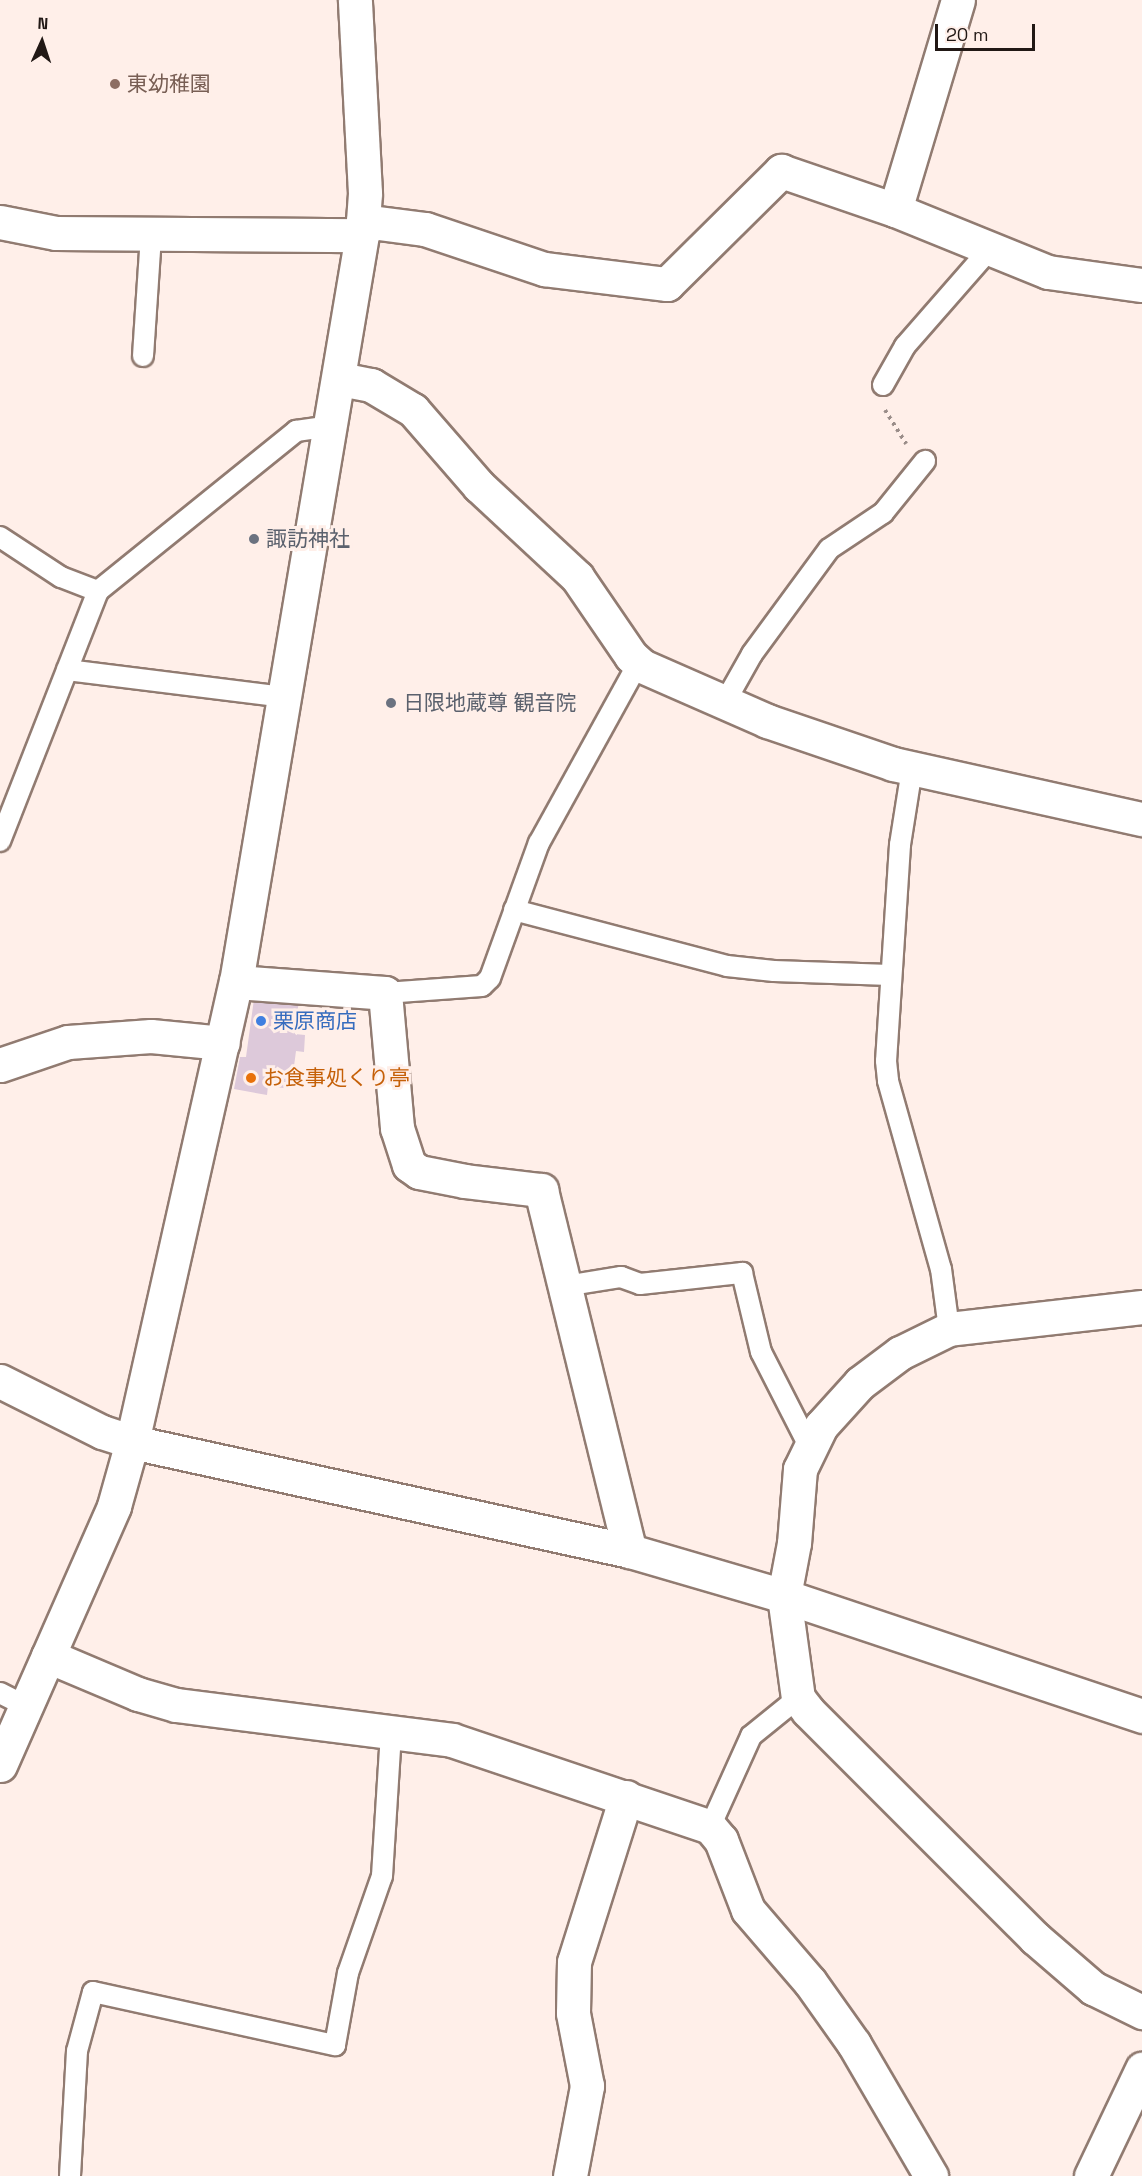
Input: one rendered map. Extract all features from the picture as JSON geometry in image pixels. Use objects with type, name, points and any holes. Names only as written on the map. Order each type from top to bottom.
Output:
[{"type":"street","points":[[0,1765],[13,1700],[48,1656],[106,1528],[132,1442],[236,982],[330,426],[340,379],[363,228],[355,0]]},
{"type":"street","points":[[895,210],[958,0]]},
{"type":"street","points":[[0,222],[56,233],[151,234],[363,228],[425,229],[544,269],[667,284],[781,171],[895,210],[1048,272],[1142,285]]},
{"type":"street","points":[[340,379],[371,385],[413,410],[479,486],[578,577],[638,664],[767,721],[912,768],[1142,819]]},
{"type":"street","points":[[236,982],[385,993],[397,1128],[409,1165],[419,1172],[465,1182],[541,1190],[630,1551]]},
{"type":"street","points":[[0,1065],[68,1042],[151,1036],[223,1043]]},
{"type":"street","points":[[1142,1307],[949,1329],[900,1353],[860,1383],[808,1446],[800,1469],[784,1596],[798,1698],[1035,1938],[1093,1988],[1142,2012]]},
{"type":"street","points":[[0,1382],[102,1432],[132,1442],[630,1551],[784,1596],[1142,1716]]},
{"type":"street","points":[[48,1656],[138,1694],[176,1705],[452,1740],[710,1827],[724,1847],[748,1910],[810,1982],[854,2044],[931,2176]]},
{"type":"street","points":[[570,2176],[587,2086],[573,2013],[574,1962],[626,1797]]},
{"type":"street","points":[[1091,2176],[1142,2069]]},
{"type":"lane","points":[[143,356],[151,234]]},
{"type":"lane","points":[[883,385],[905,346],[989,250]]},
{"type":"lane","points":[[0,841],[98,591],[296,431],[330,426]]},
{"type":"lane","points":[[725,702],[752,654],[828,549],[883,513],[925,461]]},
{"type":"lane","points":[[0,537],[61,577],[98,591]]},
{"type":"lane","points":[[385,993],[482,986],[490,978],[539,843],[638,664]]},
{"type":"lane","points":[[67,670],[285,697]]},
{"type":"lane","points":[[912,768],[905,802],[890,975],[888,1081],[941,1269],[949,1329]]},
{"type":"lane","points":[[514,910],[727,966],[774,971],[890,975]]},
{"type":"lane","points":[[565,1286],[621,1277],[640,1284],[742,1273],[761,1352],[808,1446]]},
{"type":"lane","points":[[710,1827],[752,1736],[798,1698]]},
{"type":"lane","points":[[70,2176],[77,2051],[93,1992],[335,2045],[348,1973],[382,1876],[391,1733]]},
{"type":"path","points":[[883,385],[884,410],[891,424],[925,461]]},
{"type":"building","points":[[254,999],[299,999],[295,1034],[305,1035],[304,1052],[296,1051],[291,1089],[268,1086],[267,1095],[234,1089],[240,1057],[246,1057]]},
{"type":"place","name":"東幼稚園","points":[[115,84]]},
{"type":"place","name":"諏訪神社","points":[[254,539]]},
{"type":"place","name":"日限地蔵尊 観音院","points":[[391,703]]},
{"type":"place","name":"栗原商店","points":[[261,1021]]},
{"type":"place","name":"お食事処くり亭","points":[[251,1078]]}]
